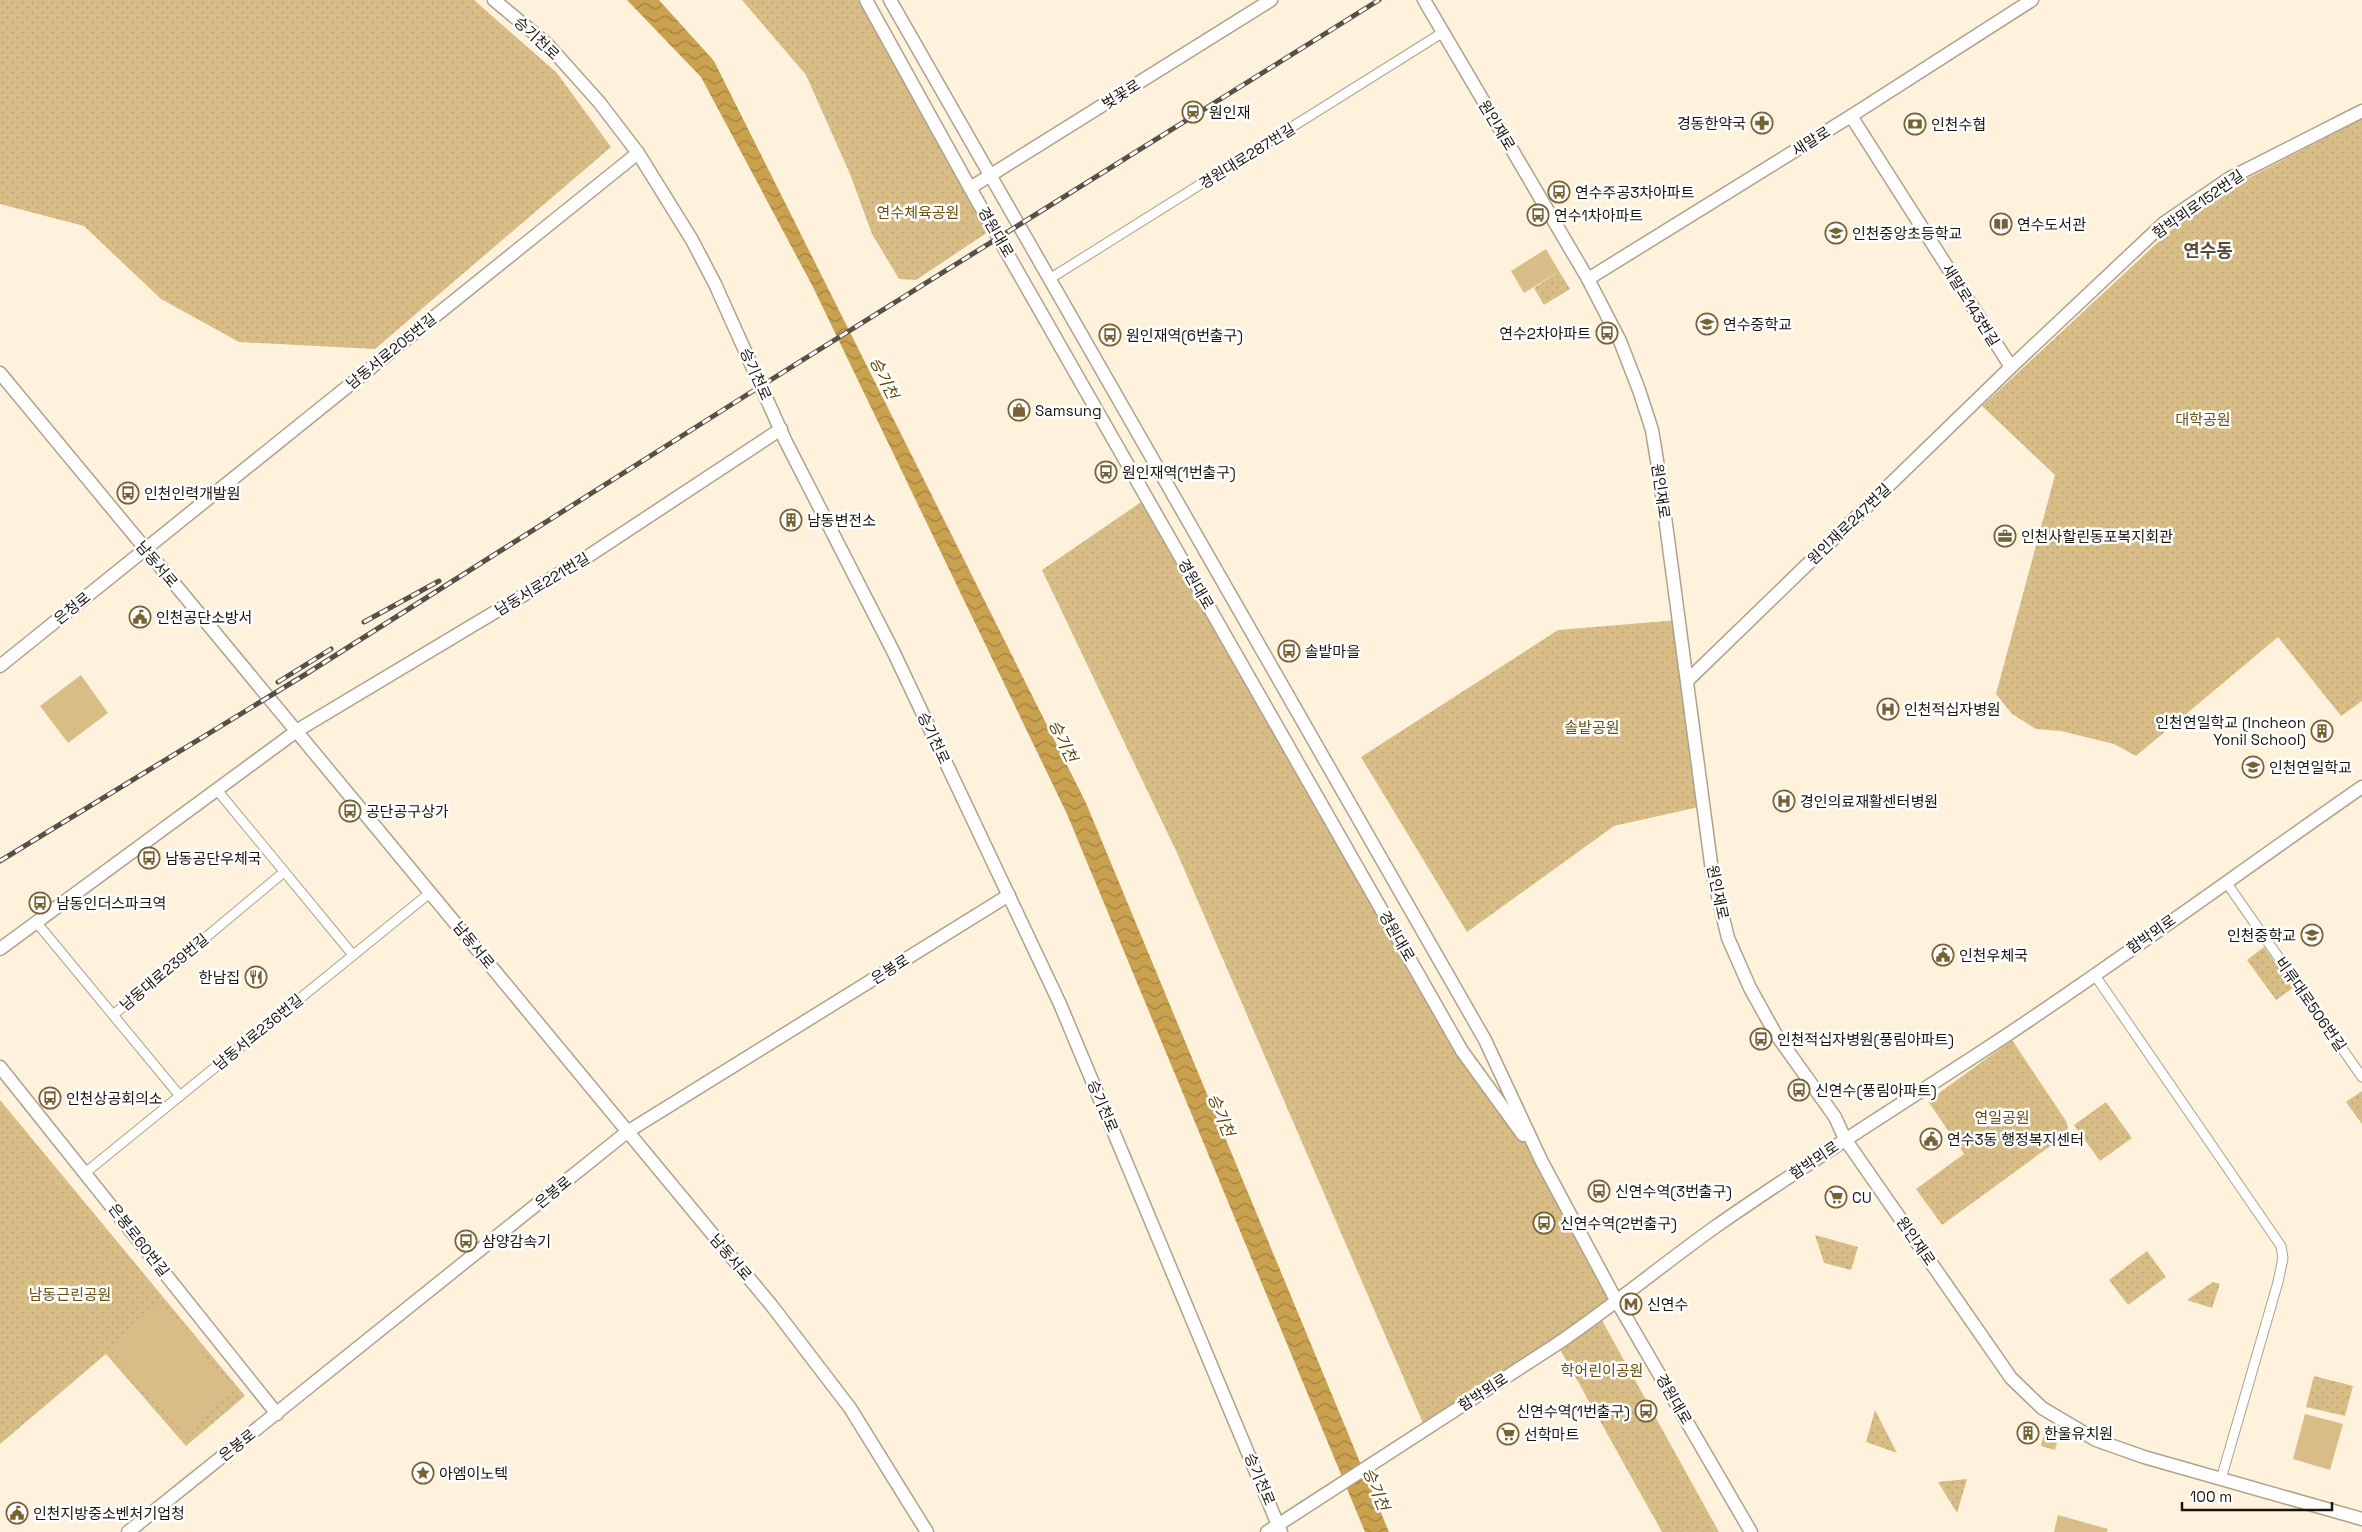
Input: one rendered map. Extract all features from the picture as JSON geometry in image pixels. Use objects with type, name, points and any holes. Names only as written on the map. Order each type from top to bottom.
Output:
[{"type":"main road","name":"승기천로","points":[[494,0],[547,44],[599,102],[638,153],[692,240],[716,284],[781,429],[894,653],[1087,1066],[1280,1528]]},
{"type":"main road","name":"경원대로","points":[[866,0],[970,188],[1462,1051],[1540,1160]]},
{"type":"main road","name":"경원대로","points":[[890,0],[1051,278],[1485,1040],[1540,1160],[1616,1300],[1751,1532]]},
{"type":"main road","name":"벚꽃로","points":[[970,188],[1271,0]]},
{"type":"main road","name":"원인재로","points":[[1424,0],[1588,279],[1620,341],[1639,390],[1652,430],[1660,479],[1712,871],[1728,938],[1750,988],[1775,1033],[1834,1117],[1845,1139],[2011,1378],[2042,1408],[2096,1440],[2144,1457],[2362,1519]]},
{"type":"main road","name":"새말로","points":[[1588,279],[1851,116],[2032,0]]},
{"type":"main road","name":"함박뫼로152번길","points":[[2011,367],[2164,223],[2230,178],[2362,111]]},
{"type":"main road","name":"새말로143번길","points":[[1851,116],[2011,367]]},
{"type":"main road","name":"남동서로205번길","points":[[144,550],[638,153]]},
{"type":"main road","name":"원인재로247번길","points":[[1687,681],[2011,367]]},
{"type":"main road","name":"남동서로","points":[[0,373],[144,550],[298,730],[772,1306],[850,1408],[927,1532]]},
{"type":"main road","name":"남동서로221번길","points":[[298,730],[587,557],[781,429]]},
{"type":"main road","name":"은청로","points":[[0,666],[144,550]]},
{"type":"main road","points":[[0,950],[298,730]]},
{"type":"main road","name":"함박뫼로","points":[[1266,1532],[1280,1528],[1296,1514],[1600,1315],[1616,1300],[1714,1228],[1845,1139],[2008,1034],[2362,787]]},
{"type":"main road","name":"은봉로","points":[[128,1532],[627,1132],[1008,895]]},
{"type":"main road","name":"은봉로60번길","points":[[0,1067],[277,1414]]},
{"type":"street","name":"경원대로287번길","points":[[1051,278],[1442,33]]},
{"type":"street","points":[[217,790],[353,955]]},
{"type":"street","name":"남동대로239번길","points":[[37,922],[113,1015],[284,872]]},
{"type":"street","name":"비류대로506번길","points":[[2226,882],[2362,1077]]},
{"type":"street","name":"남동서로236번길","points":[[85,1173],[431,892]]},
{"type":"street","points":[[2094,974],[2282,1246],[2283,1258],[2278,1282],[2221,1479]]},
{"type":"street","points":[[113,1015],[180,1096]]},
{"type":"green space","points":[[0,0],[474,0],[557,73],[611,147],[375,349],[239,342],[161,299],[84,226],[0,204]]},
{"type":"green space","name":"연수체육공원","points":[[742,0],[858,0],[988,232],[916,280],[899,279],[872,234],[850,174],[806,75]]},
{"type":"green space","name":"대학공원","points":[[2362,119],[2362,701],[2341,716],[2278,637],[2136,756],[2114,744],[2061,731],[2036,729],[2012,714],[1996,694],[2055,475],[1982,406],[2170,231],[2233,186]]},
{"type":"green space","points":[[1546,249],[1559,271],[1524,293],[1511,271]]},
{"type":"green space","points":[[1559,271],[1570,289],[1544,305],[1534,288]]},
{"type":"green space","points":[[1147,498],[1462,1051],[1541,1160],[1616,1300],[1426,1430],[1178,855],[1042,570]]},
{"type":"green space","name":"솔밭공원","points":[[1679,620],[1703,806],[1614,826],[1467,932],[1361,757],[1558,630]]},
{"type":"green space","points":[[81,675],[108,713],[68,743],[40,706]]},
{"type":"green space","points":[[2264,947],[2293,988],[2276,1000],[2247,960]]},
{"type":"green space","name":"연일공원","points":[[2012,1040],[2066,1121],[2068,1128],[2064,1136],[1942,1225],[1916,1189],[1964,1154],[1928,1101]]},
{"type":"green space","points":[[2362,1091],[2362,1124],[2346,1102]]},
{"type":"green space","name":"남동근린공원","points":[[0,1100],[245,1396],[186,1446],[106,1354],[0,1444]]},
{"type":"green space","points":[[2106,1102],[2132,1138],[2100,1161],[2074,1125]]},
{"type":"green space","points":[[1815,1235],[1858,1247],[1851,1270],[1824,1263]]},
{"type":"green space","points":[[2147,1251],[2166,1277],[2128,1305],[2109,1280]]},
{"type":"green space","points":[[2213,1282],[2220,1284],[2212,1308],[2187,1300]]},
{"type":"green space","points":[[162,1304],[234,1390],[184,1435],[109,1347]]},
{"type":"green space","name":"학어린이공원","points":[[1599,1315],[1719,1532],[1662,1532],[1557,1344]]},
{"type":"green space","points":[[2314,1376],[2353,1386],[2345,1416],[2306,1407]]},
{"type":"green space","points":[[1875,1410],[1897,1453],[1866,1442]]},
{"type":"green space","points":[[2305,1414],[2343,1424],[2330,1470],[2293,1459]]},
{"type":"green space","points":[[2046,1427],[2060,1431],[2055,1450],[2041,1446]]},
{"type":"green space","points":[[1967,1479],[1957,1513],[1938,1482]]},
{"type":"green space","points":[[2058,1515],[2108,1529],[2107,1532],[2054,1532]]},
{"type":"water","points":[[627,0],[659,0],[714,61],[1086,803],[1389,1532],[1365,1532],[1067,814],[813,287],[701,77]]},
{"type":"railway","points":[[0,861],[306,674],[745,396],[1379,0]]},
{"type":"railway","points":[[364,622],[439,581]]},
{"type":"railway","points":[[278,682],[331,649]]},
{"type":"place","name":"원인재","points":[[1193,112]]},
{"type":"place","name":"경동한약국","points":[[1762,123]]},
{"type":"place","name":"인천수협","points":[[1915,124]]},
{"type":"place","name":"연수주공3차아파트","points":[[1559,192]]},
{"type":"place","name":"연수1차아파트","points":[[1538,215]]},
{"type":"place","name":"연수도서관","points":[[2001,224]]},
{"type":"place","name":"인천중앙초등학교","points":[[1836,233]]},
{"type":"place","name":"연수중학교","points":[[1707,324]]},
{"type":"place","name":"연수2차아파트","points":[[1607,333]]},
{"type":"place","name":"원인재역(6번출구)","points":[[1110,335]]},
{"type":"place","name":"Samsung","points":[[1019,410]]},
{"type":"place","name":"원인재역(1번출구)","points":[[1106,472]]},
{"type":"place","name":"인천인력개발원","points":[[128,493]]},
{"type":"place","name":"남동변전소","points":[[791,520]]},
{"type":"place","name":"인천사할린동포복지회관","points":[[2005,536]]},
{"type":"place","name":"인천공단소방서","points":[[140,617]]},
{"type":"place","name":"솔밭마을","points":[[1289,651]]},
{"type":"place","name":"인천적십자병원","points":[[1888,709]]},
{"type":"place","name":"인천연일학교 (Incheon Yonil School)","points":[[2322,731]]},
{"type":"place","name":"인천연일학교","points":[[2253,767]]},
{"type":"place","name":"경인의료재활센터병원","points":[[1784,801]]},
{"type":"place","name":"공단공구상가","points":[[350,811]]},
{"type":"place","name":"남동공단우체국","points":[[149,858]]},
{"type":"place","name":"남동인더스파크역","points":[[40,903]]},
{"type":"place","name":"인천중학교","points":[[2312,935]]},
{"type":"place","name":"인천우체국","points":[[1943,955]]},
{"type":"place","name":"한남집","points":[[256,977]]},
{"type":"place","name":"인천적십자병원(풍림아파트)","points":[[1761,1039]]},
{"type":"place","name":"신연수(풍림아파트)","points":[[1799,1090]]},
{"type":"place","name":"인천상공회의소","points":[[50,1098]]},
{"type":"place","name":"연수3동 행정복지센터","points":[[1931,1139]]},
{"type":"place","name":"신연수역(3번출구)","points":[[1599,1191]]},
{"type":"place","name":"CU","points":[[1836,1197]]},
{"type":"place","name":"신연수역(2번출구)","points":[[1544,1223]]},
{"type":"place","name":"삼양감속기","points":[[466,1241]]},
{"type":"place","name":"신연수","points":[[1631,1304]]},
{"type":"place","name":"신연수역(1번출구)","points":[[1646,1411]]},
{"type":"place","name":"한울유치원","points":[[2028,1433]]},
{"type":"place","name":"선학마트","points":[[1508,1434]]},
{"type":"place","name":"아엠이노텍","points":[[423,1473]]},
{"type":"place","name":"인천지방중소벤처기업청","points":[[17,1513]]},
{"type":"district","name":"연수동","points":[[2208,250]]},
{"type":"water label","name":"승기천","points":[[884,378]]},
{"type":"water label","name":"승기천","points":[[1063,741]]},
{"type":"water label","name":"승기천","points":[[1221,1115]]},
{"type":"water label","name":"승기천","points":[[1376,1489]]}]
